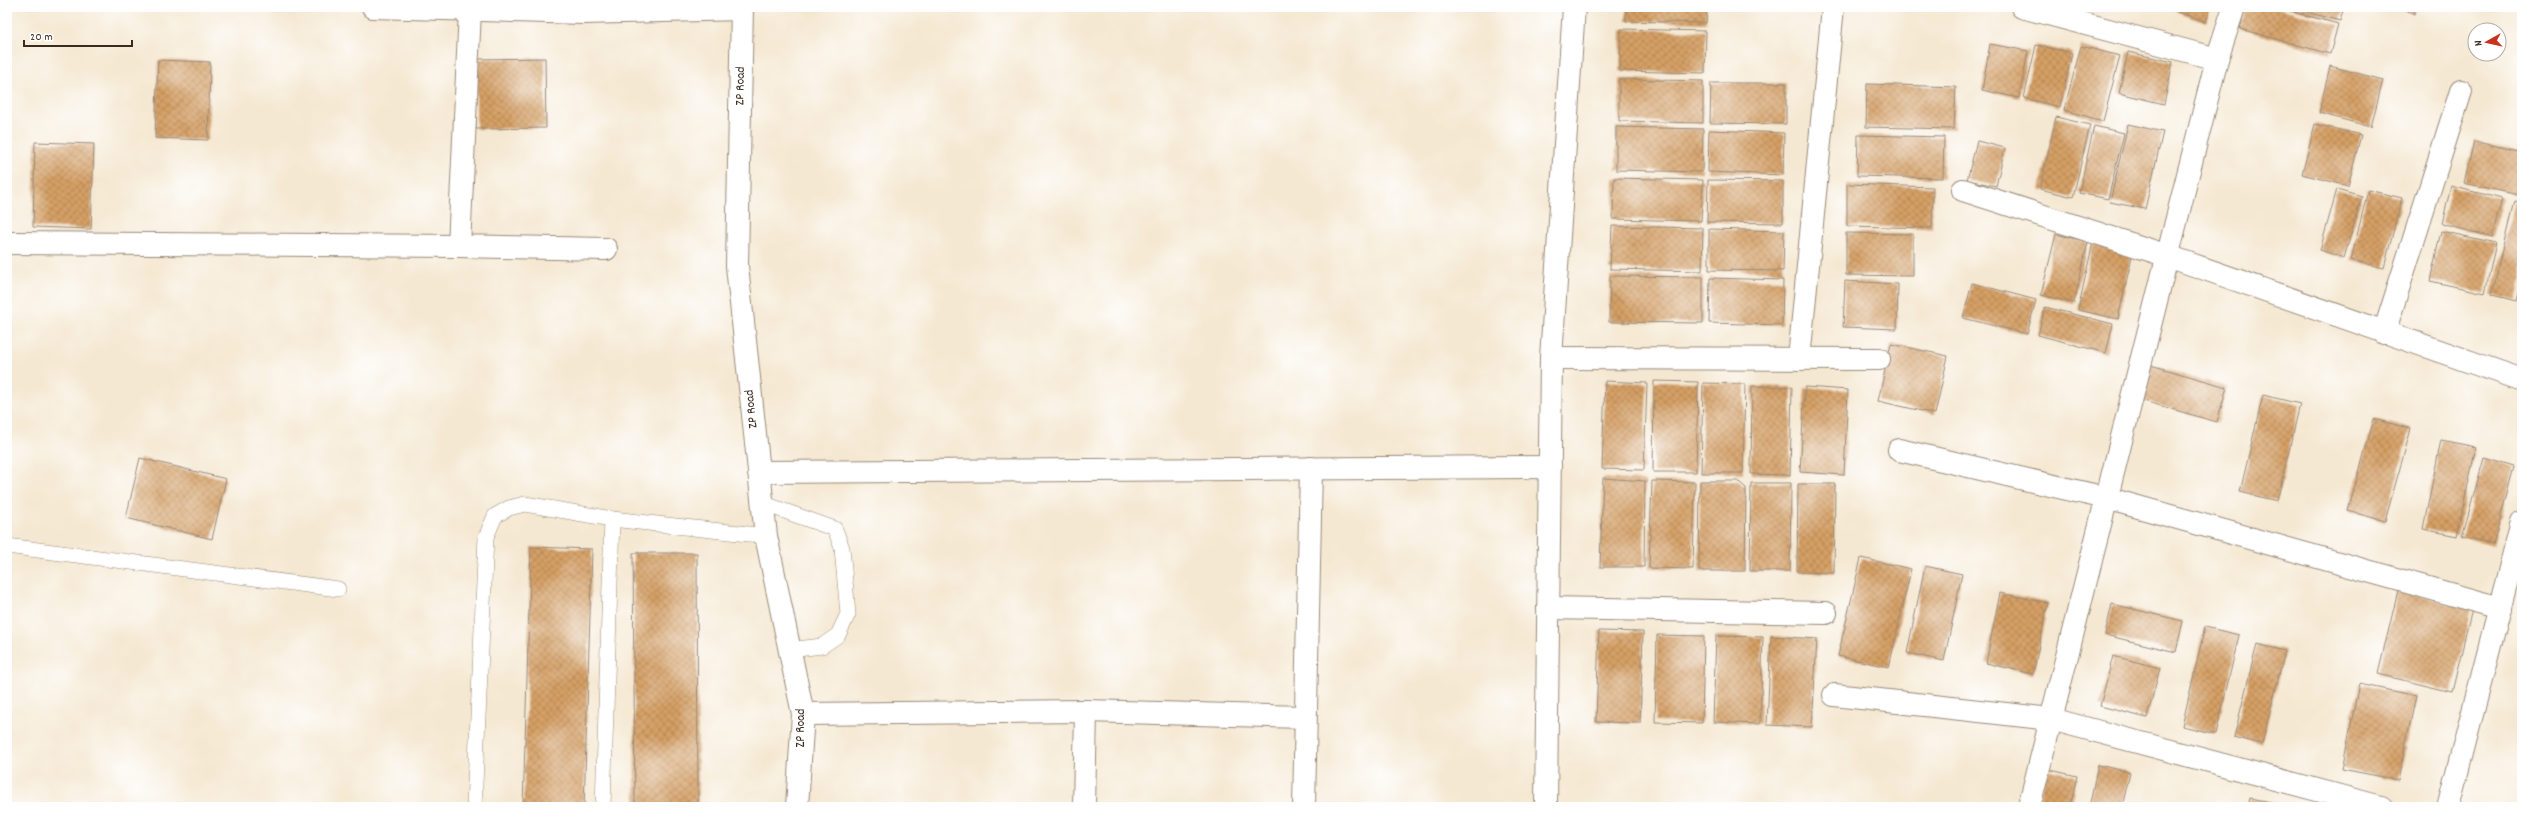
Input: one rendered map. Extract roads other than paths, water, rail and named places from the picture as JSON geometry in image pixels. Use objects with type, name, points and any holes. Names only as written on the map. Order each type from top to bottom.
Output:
[{"type":"street","points":[[373,7],[470,10],[742,8]]},
{"type":"street","points":[[1546,807],[1551,358],[1574,7]]},
{"type":"street","points":[[1799,359],[1833,7]]},
{"type":"street","points":[[2022,7],[2216,59]]},
{"type":"street","points":[[2029,807],[2168,256],[2216,59],[2234,7]]},
{"type":"street","name":"ZP Road","points":[[742,8],[737,266],[766,536],[803,714],[797,807]]},
{"type":"street","points":[[459,246],[470,10]]},
{"type":"street","points":[[2384,333],[2461,91]]},
{"type":"street","points":[[1963,190],[2168,256],[2384,333],[2522,380]]},
{"type":"street","points":[[7,243],[459,246],[606,249]]},
{"type":"street","points":[[1551,358],[1879,359]]},
{"type":"street","points":[[1899,450],[2106,498],[2500,608]]},
{"type":"street","points":[[759,472],[1550,467]]},
{"type":"street","points":[[1304,807],[1310,468]]},
{"type":"street","points":[[2448,807],[2522,522]]},
{"type":"street","points":[[1548,608],[1826,613]]},
{"type":"street","points":[[1834,695],[2051,719],[2381,807]]},
{"type":"street","points":[[803,714],[1086,711],[1306,717]]},
{"type":"street","points":[[1084,807],[1086,711]]},
{"type":"lane","points":[[762,503],[835,529],[842,548],[848,614],[838,635],[822,646],[790,650]]},
{"type":"lane","points":[[474,807],[486,537],[495,516],[509,508],[525,504],[612,519],[766,536]]},
{"type":"lane","points":[[603,807],[612,519]]},
{"type":"lane","points":[[7,546],[338,589]]}]
